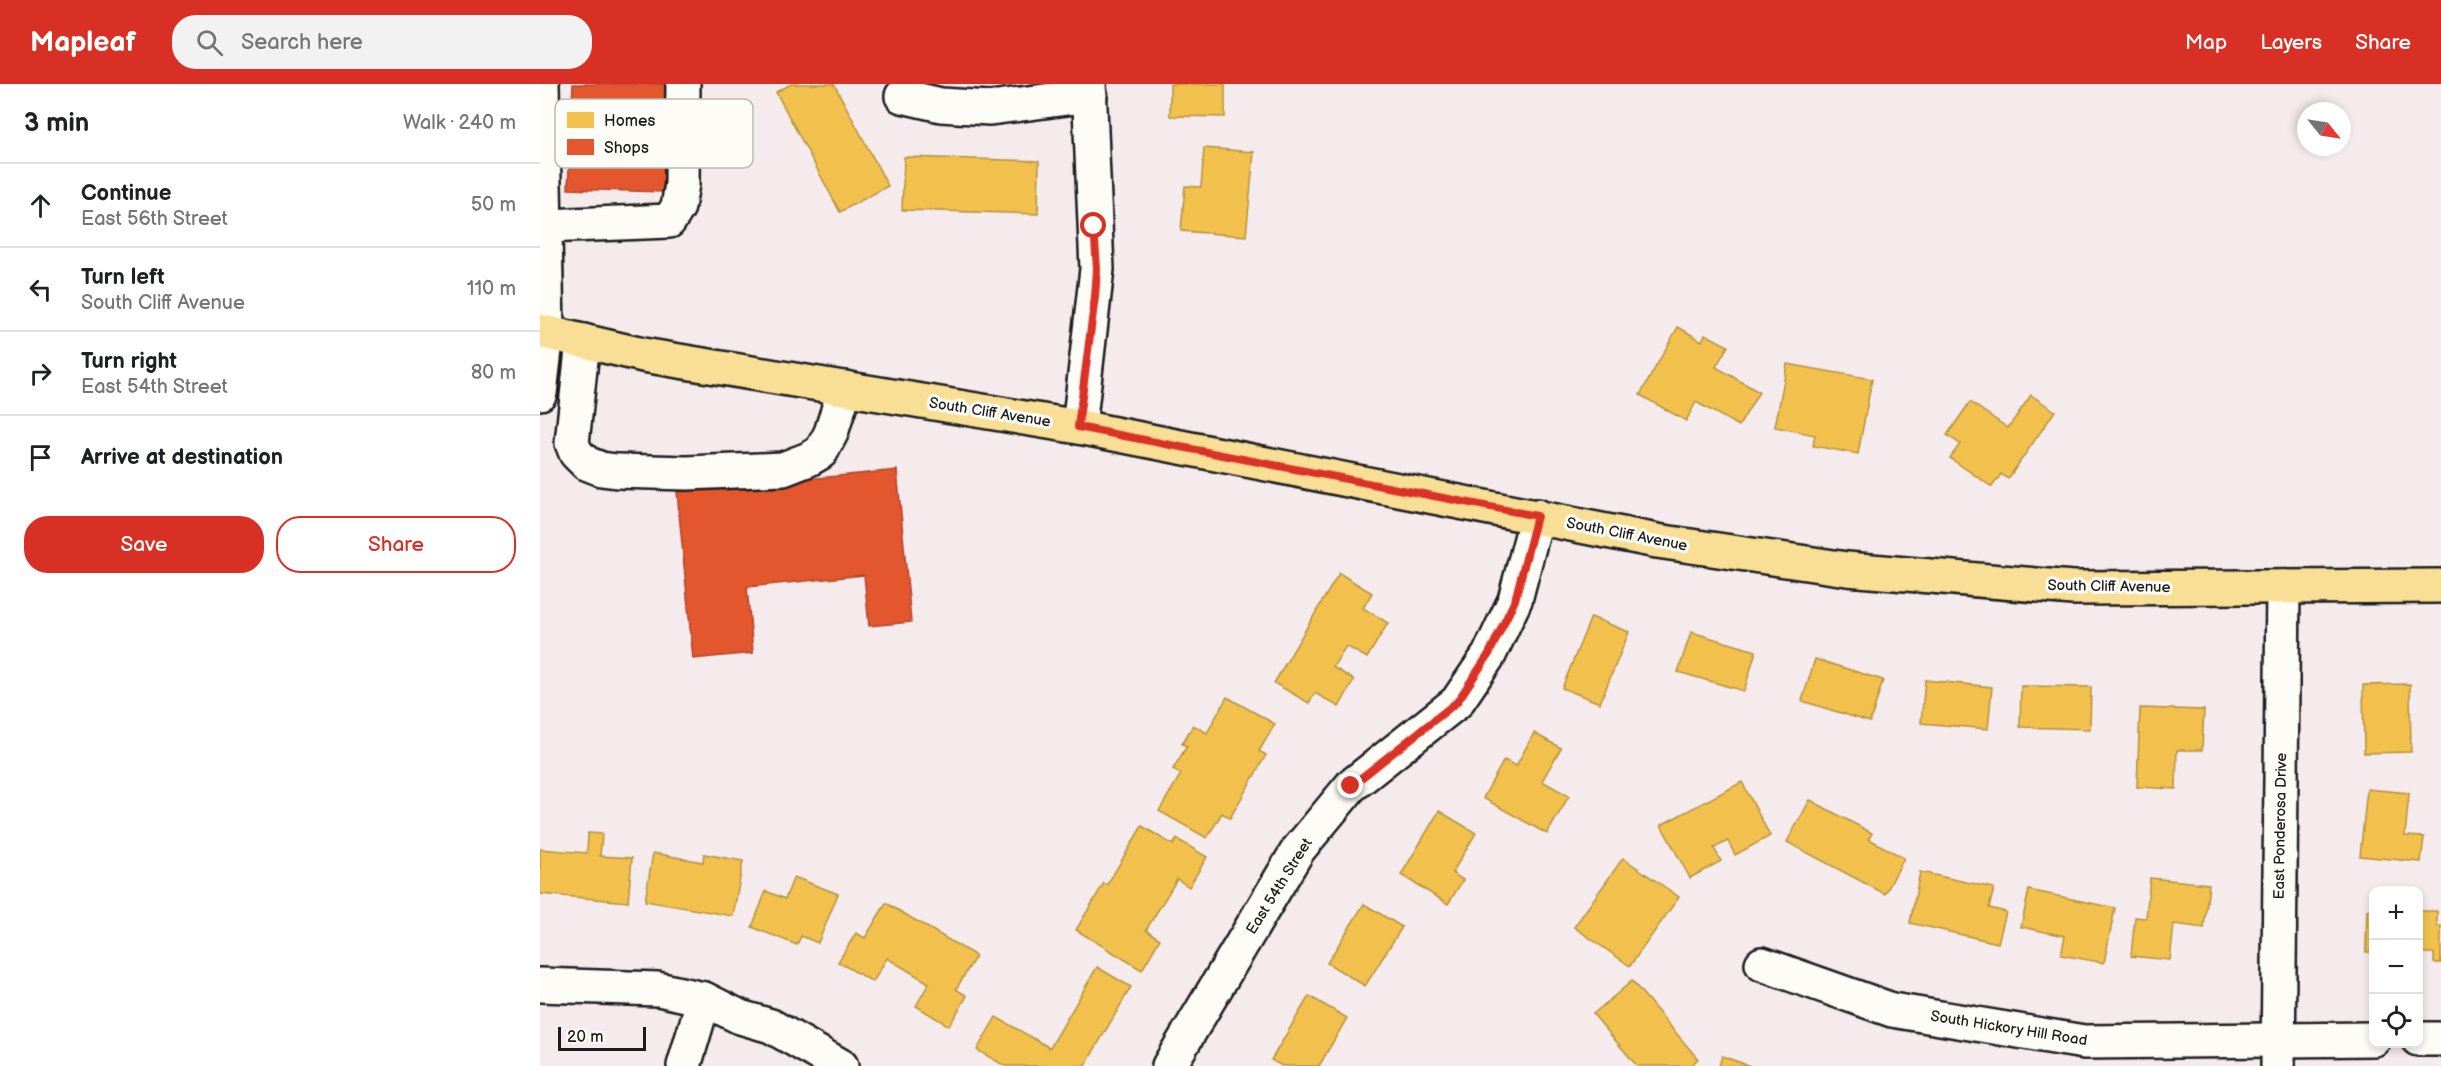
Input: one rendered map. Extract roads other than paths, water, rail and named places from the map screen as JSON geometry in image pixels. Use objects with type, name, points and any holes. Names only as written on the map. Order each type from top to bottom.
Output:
[{"type":"main road","name":"South Cliff Avenue","points":[[544,332],[643,355],[1078,427],[1657,541],[1847,569],[2073,588],[2441,586]]},
{"type":"street","points":[[540,393],[544,332],[542,84]]},
{"type":"street","points":[[683,84],[683,99]]},
{"type":"street","points":[[902,96],[941,105],[990,108],[1089,90],[1097,269],[1078,427]]},
{"type":"street","points":[[542,225],[669,221],[678,207],[682,168]]},
{"type":"street","points":[[583,341],[572,443],[576,453],[586,463],[600,469],[687,473],[783,470],[821,452],[831,433],[845,388]]},
{"type":"street","name":"East 54th Street","points":[[1169,1066],[1298,850],[1351,786],[1457,702],[1489,654],[1515,600],[1537,516]]},
{"type":"street","name":"East Ponderosa Drive","points":[[2278,1053],[2283,587]]},
{"type":"street","name":"South Hickory Hill Road","points":[[1761,964],[1892,1010],[2084,1042],[2278,1053],[2369,1040]]},
{"type":"street","points":[[540,985],[658,989],[704,999],[740,1017],[771,1026],[841,1066]]},
{"type":"street","points":[[684,1066],[704,999]]},
{"type":"street","points":[[2423,1039],[2441,1039]]}]
